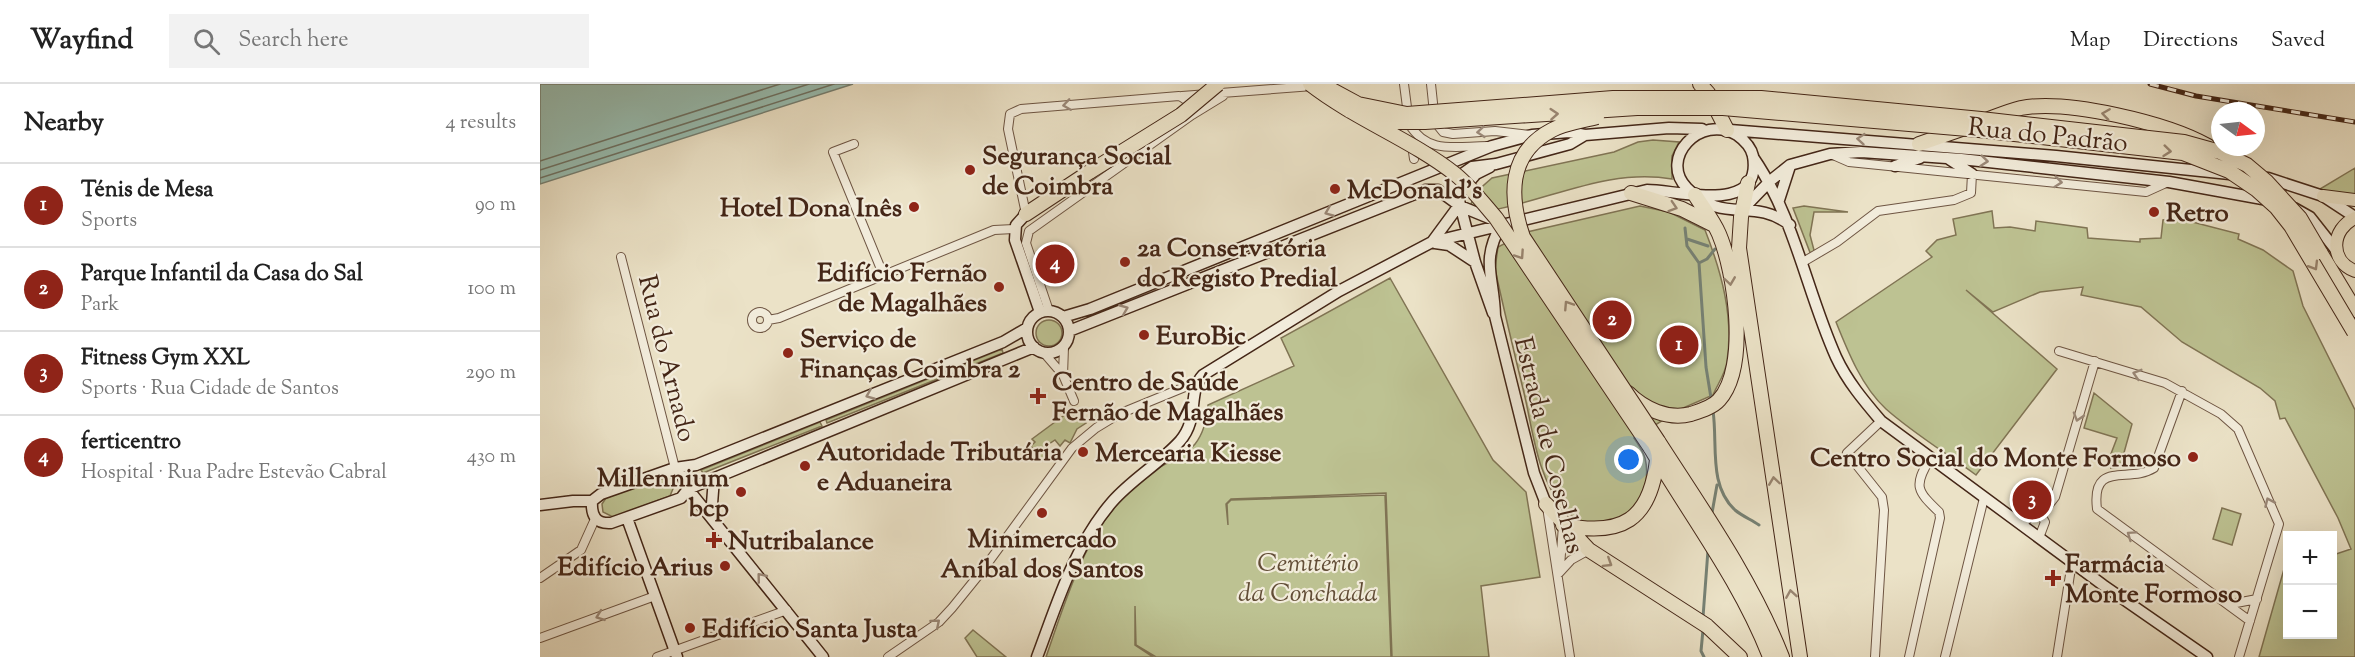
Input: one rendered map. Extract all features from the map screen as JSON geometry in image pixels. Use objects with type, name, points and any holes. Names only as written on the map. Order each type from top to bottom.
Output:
[{"type":"highway","points":[[1310,84],[1350,111],[1436,160],[1478,195],[1654,444],[1741,573],[1770,626],[1782,657]]},
{"type":"highway","points":[[1321,84],[1359,104],[1407,114],[1613,98],[1761,99],[1981,119],[2184,142],[2211,150]]},
{"type":"highway","points":[[1706,87],[1727,130]]},
{"type":"highway","points":[[1026,214],[1224,88]]},
{"type":"highway","points":[[1917,148],[2021,108],[2053,107],[2139,119],[2187,135],[2211,147]]},
{"type":"highway","points":[[1350,111],[1396,122],[1637,108],[1775,111],[1979,130],[2182,153],[2229,171],[2257,190],[2276,207],[2291,226],[2354,333]]},
{"type":"highway","points":[[1637,108],[1550,131],[1532,146],[1521,161],[1512,193],[1515,212],[1523,237],[1623,389],[1654,444],[1658,460],[1733,578],[1770,657]]},
{"type":"highway","points":[[2228,156],[2247,165],[2284,199],[2300,218],[2355,310]]},
{"type":"highway","points":[[1748,183],[1742,210],[1739,248],[1800,657]]},
{"type":"highway","points":[[1630,193],[1682,209],[1714,225]]},
{"type":"highway","points":[[1623,389],[1636,401],[1652,410],[1669,415],[1687,415],[1701,411],[1718,401],[1728,387],[1735,365],[1736,325],[1729,269],[1714,225],[1695,195]]},
{"type":"highway","points":[[1563,525],[1605,530],[1628,522],[1646,504],[1655,481],[1658,460]]},
{"type":"highway","points":[[1546,504],[1563,525],[1589,550],[1707,626],[1740,657]]},
{"type":"main road","points":[[1895,166],[1917,148],[1921,122]]},
{"type":"main road","points":[[1044,312],[1063,317],[1085,310],[1492,146],[1532,135],[1569,132],[1585,135],[1669,128],[1727,130],[1745,142],[1770,181],[1790,225],[1836,357],[1857,392],[1881,421],[2072,562],[2207,657]]},
{"type":"main road","points":[[1706,129],[1694,135],[1687,142],[1680,157],[1682,181],[1695,195],[1720,210],[1769,212],[1790,225]]},
{"type":"main road","name":"Rua do Padrão","points":[[1727,130],[2268,178],[2323,196],[2355,218]]},
{"type":"main road","points":[[1495,316],[1487,302],[1467,234],[1460,206],[1462,190],[1476,174],[1496,164],[1570,144],[1585,135]]},
{"type":"main road","name":"Rua do Padrão","points":[[1742,210],[1770,181],[1790,165],[1830,154],[1917,148],[1947,158],[2169,182],[2253,196],[2297,208],[2310,217],[2336,250]]},
{"type":"main road","points":[[1036,657],[1076,555],[1112,502],[1137,476],[1179,442],[1190,426],[1195,411],[1197,382],[1203,375],[1340,291],[1432,242],[1630,193],[1661,190],[1695,195],[1726,196],[1748,183],[1753,169],[1753,156]]},
{"type":"main road","points":[[1947,158],[1972,174]]},
{"type":"main road","points":[[1779,200],[1790,165]]},
{"type":"main road","points":[[1069,331],[1425,190],[1438,190],[1460,206],[1502,223]]},
{"type":"main road","points":[[2323,196],[2355,200]]},
{"type":"main road","points":[[1432,242],[1460,206]]},
{"type":"main road","points":[[1026,214],[1014,229],[1015,240],[1044,312]]},
{"type":"main road","points":[[2355,218],[2348,221],[2338,234],[2336,250],[2343,264],[2355,271]]},
{"type":"main road","points":[[1495,316],[1488,260],[1502,223]]},
{"type":"main road","points":[[1432,242],[1449,245],[1475,262]]},
{"type":"main road","points":[[540,505],[592,501],[601,494],[677,468],[696,465],[1003,342],[1027,328],[1044,312]]},
{"type":"main road","name":"Estrada de Coselhas","points":[[1495,316],[1534,473],[1546,504]]},
{"type":"main road","points":[[1027,328],[1028,338],[1034,347],[1044,353],[1058,351],[1064,347],[1069,331],[1063,317]]},
{"type":"main road","points":[[592,501],[591,512],[595,519],[603,523],[627,518],[681,498],[688,489],[714,478],[1034,347]]},
{"type":"main road","points":[[677,468],[683,473],[688,489],[715,519],[823,657]]},
{"type":"main road","points":[[714,478],[712,504],[715,519]]},
{"type":"main road","points":[[627,518],[675,654]]},
{"type":"street","points":[[1026,214],[1008,129],[1010,114],[1021,109],[1179,96],[1224,88],[1336,84]]},
{"type":"street","points":[[1404,84],[1414,159],[1424,142]]},
{"type":"street","points":[[1431,84],[1435,122],[1443,132],[1453,134],[1495,131],[1532,135]]},
{"type":"street","points":[[1044,312],[1026,243],[1029,231],[1192,115],[1224,88]]},
{"type":"street","points":[[1179,96],[1186,99],[1192,108],[1192,115]]},
{"type":"street","points":[[1409,124],[1424,142],[1435,146],[1492,146]]},
{"type":"street","points":[[854,144],[833,152],[882,274]]},
{"type":"street","name":"Rua do Padrão","points":[[1830,154],[1849,162],[2146,192],[2169,182]]},
{"type":"street","points":[[1803,262],[1837,242],[1878,211],[1954,200],[1971,193],[1972,174]]},
{"type":"street","points":[[768,320],[779,318],[994,230],[1014,229]]},
{"type":"street","name":"Rua do Arnado","points":[[621,257],[677,468]]},
{"type":"street","points":[[1063,375],[1064,347]]},
{"type":"street","points":[[2059,351],[2165,382],[2221,414],[2238,429],[2279,525],[2239,657]]},
{"type":"street","points":[[1044,353],[1063,375],[1074,401]]},
{"type":"street","points":[[2021,525],[2030,517],[2041,515],[2055,497],[2095,361]]},
{"type":"street","points":[[888,657],[939,622],[952,608],[1072,448],[1096,428],[1119,414],[1197,382]]},
{"type":"street","points":[[2182,391],[2154,468],[2148,472],[2106,477],[2100,483],[2096,498],[2097,509],[2103,516],[2231,604],[2250,621]]},
{"type":"street","points":[[1875,657],[1884,510],[1882,497],[1847,453],[1881,421]]},
{"type":"street","points":[[1908,657],[1940,518],[1939,512],[1928,503],[1919,487],[1920,475],[1930,459]]},
{"type":"street","points":[[1945,657],[1984,498]]},
{"type":"street","name":"Estrada de Coselhas","points":[[1546,504],[1570,657]]},
{"type":"street","points":[[2039,538],[2044,522],[2041,515]]},
{"type":"street","points":[[540,578],[581,550],[595,519]]},
{"type":"street","points":[[1558,574],[1563,525]]},
{"type":"street","points":[[1558,574],[1571,560],[1589,550]]},
{"type":"street","points":[[2057,657],[2072,562]]},
{"type":"street","points":[[540,638],[655,596]]},
{"type":"street","points":[[2231,604],[2257,599]]},
{"type":"street","points":[[657,657],[675,654],[787,610]]},
{"type":"green space","points":[[1653,140],[1679,142],[1672,156],[1672,179],[1649,177],[1603,181],[1493,210],[1477,208],[1471,204],[1476,192],[1492,178],[1614,152],[1638,142]]},
{"type":"green space","points":[[2355,168],[2355,196],[2320,189]]},
{"type":"green space","points":[[1640,206],[1669,212],[1705,230],[1725,294],[1729,327],[1727,361],[1713,395],[1681,409],[1634,438],[1645,458],[1646,476],[1642,493],[1634,506],[1622,517],[1608,523],[1593,524],[1578,519],[1564,508],[1548,483],[1537,454],[1495,269],[1498,247],[1527,232]]},
{"type":"green space","points":[[1804,206],[1848,212],[1814,212],[1810,235],[1815,254],[1811,255],[1793,208]]},
{"type":"green space","points":[[1992,211],[1994,228],[2010,227],[2035,231],[2036,221],[2087,228],[2088,238],[2140,242],[2140,239],[2161,238],[2163,220],[2177,218],[2239,234],[2238,239],[2263,250],[2293,271],[2303,306],[2355,410],[2355,657],[2259,657],[2283,573],[2283,639],[2337,639],[2337,554],[2351,549],[2338,518],[2285,418],[2280,419],[2275,401],[2260,388],[2182,342],[2141,307],[2081,295],[2083,287],[2040,292],[1993,312],[1966,290],[2057,369],[1976,475],[1907,426],[1877,400],[1856,368],[1836,322],[1932,257],[1926,251],[1937,240],[1956,235],[1953,219]]},
{"type":"green space","name":"Cemitério da Conchada","points":[[1390,278],[1493,460],[1526,492],[1540,577],[1481,586],[1489,657],[1392,657],[1386,493],[1231,499],[1226,504],[1228,525],[1227,504],[1231,500],[1385,495],[1391,657],[1156,657],[1136,645],[1135,606],[1135,645],[1153,657],[1046,657],[1080,564],[1118,502],[1149,474],[1192,447],[1200,437],[1205,424],[1208,405],[1294,366],[1281,338]]},
{"type":"green space","points":[[1049,320],[1058,324],[1062,333],[1058,342],[1049,346],[1040,342],[1036,333],[1040,324]]},
{"type":"green space","points":[[1002,349],[1003,353],[827,423],[826,420]]},
{"type":"green space","points":[[2094,393],[2132,424],[2120,467],[2111,468],[2114,460],[2109,459],[2117,438],[2084,428]]},
{"type":"green space","points":[[1074,408],[1086,423],[1077,429],[1070,443],[1065,440],[1060,446],[1055,440],[1046,446],[1053,457],[1042,461],[1031,446],[1035,442],[1032,439]]},
{"type":"green space","points":[[820,422],[822,426],[703,473],[701,470]]},
{"type":"green space","points":[[662,477],[669,477],[675,484],[670,496],[613,517],[603,512],[602,504],[606,498]]},
{"type":"green space","points":[[2222,508],[2241,514],[2232,545],[2213,539]]},
{"type":"green space","points":[[973,630],[1006,657],[977,657],[965,638]]},
{"type":"water","points":[[540,84],[853,84],[540,184]]},
{"type":"waterway","points":[[1685,228],[1687,246],[1699,263],[1707,259],[1715,249]]},
{"type":"waterway","points":[[1687,239],[1708,246]]},
{"type":"waterway","points":[[1699,263],[1706,367],[1711,398]]},
{"type":"waterway","points":[[1713,411],[1717,476],[1721,489],[1735,510],[1759,525]]},
{"type":"waterway","points":[[1712,513],[1717,485]]},
{"type":"waterway","points":[[1703,617],[1708,550]]},
{"type":"waterway","points":[[1703,630],[1701,651],[1704,657]]},
{"type":"railway","points":[[2150,84],[2196,96],[2355,122]]},
{"type":"place","name":"Segurança Social de Coimbra","points":[[970,170]]},
{"type":"place","name":"McDonald's","points":[[1335,189]]},
{"type":"place","name":"Hotel Dona Inês","points":[[914,207]]},
{"type":"place","name":"Retro","points":[[2154,212]]},
{"type":"place","name":"2a Conservatória do Registo Predial","points":[[1125,262]]},
{"type":"place","name":"ferticentro","points":[[1055,264]]},
{"type":"place","name":"Edifício Fernão de Magalhães","points":[[999,287]]},
{"type":"place","name":"Parque Infantil da Casa do Sal","points":[[1612,320]]},
{"type":"place","name":"EuroBic","points":[[1144,335]]},
{"type":"place","name":"Ténis de Mesa","points":[[1679,345]]},
{"type":"place","name":"Serviço de Finanças Coimbra 2","points":[[788,353]]},
{"type":"place","name":"Centro de Saúde Fernão de Magalhães","points":[[1038,396]]},
{"type":"place","name":"Mercearia Kiesse","points":[[1083,452]]},
{"type":"place","name":"Centro Social do Monte Formoso","points":[[2193,457]]},
{"type":"place","name":"Autoridade Tributária e Aduaneira","points":[[805,466]]},
{"type":"place","name":"Millennium bcp","points":[[741,492]]},
{"type":"place","name":"Fitness Gym XXL","points":[[2032,500]]},
{"type":"place","name":"Minimercado Aníbal dos Santos","points":[[1042,513]]},
{"type":"place","name":"Nutribalance","points":[[714,540]]},
{"type":"place","name":"Edifício Arius","points":[[725,566]]},
{"type":"place","name":"Farmácia Monte Formoso","points":[[2053,578]]},
{"type":"place","name":"Edifício Santa Justa","points":[[690,628]]}]
